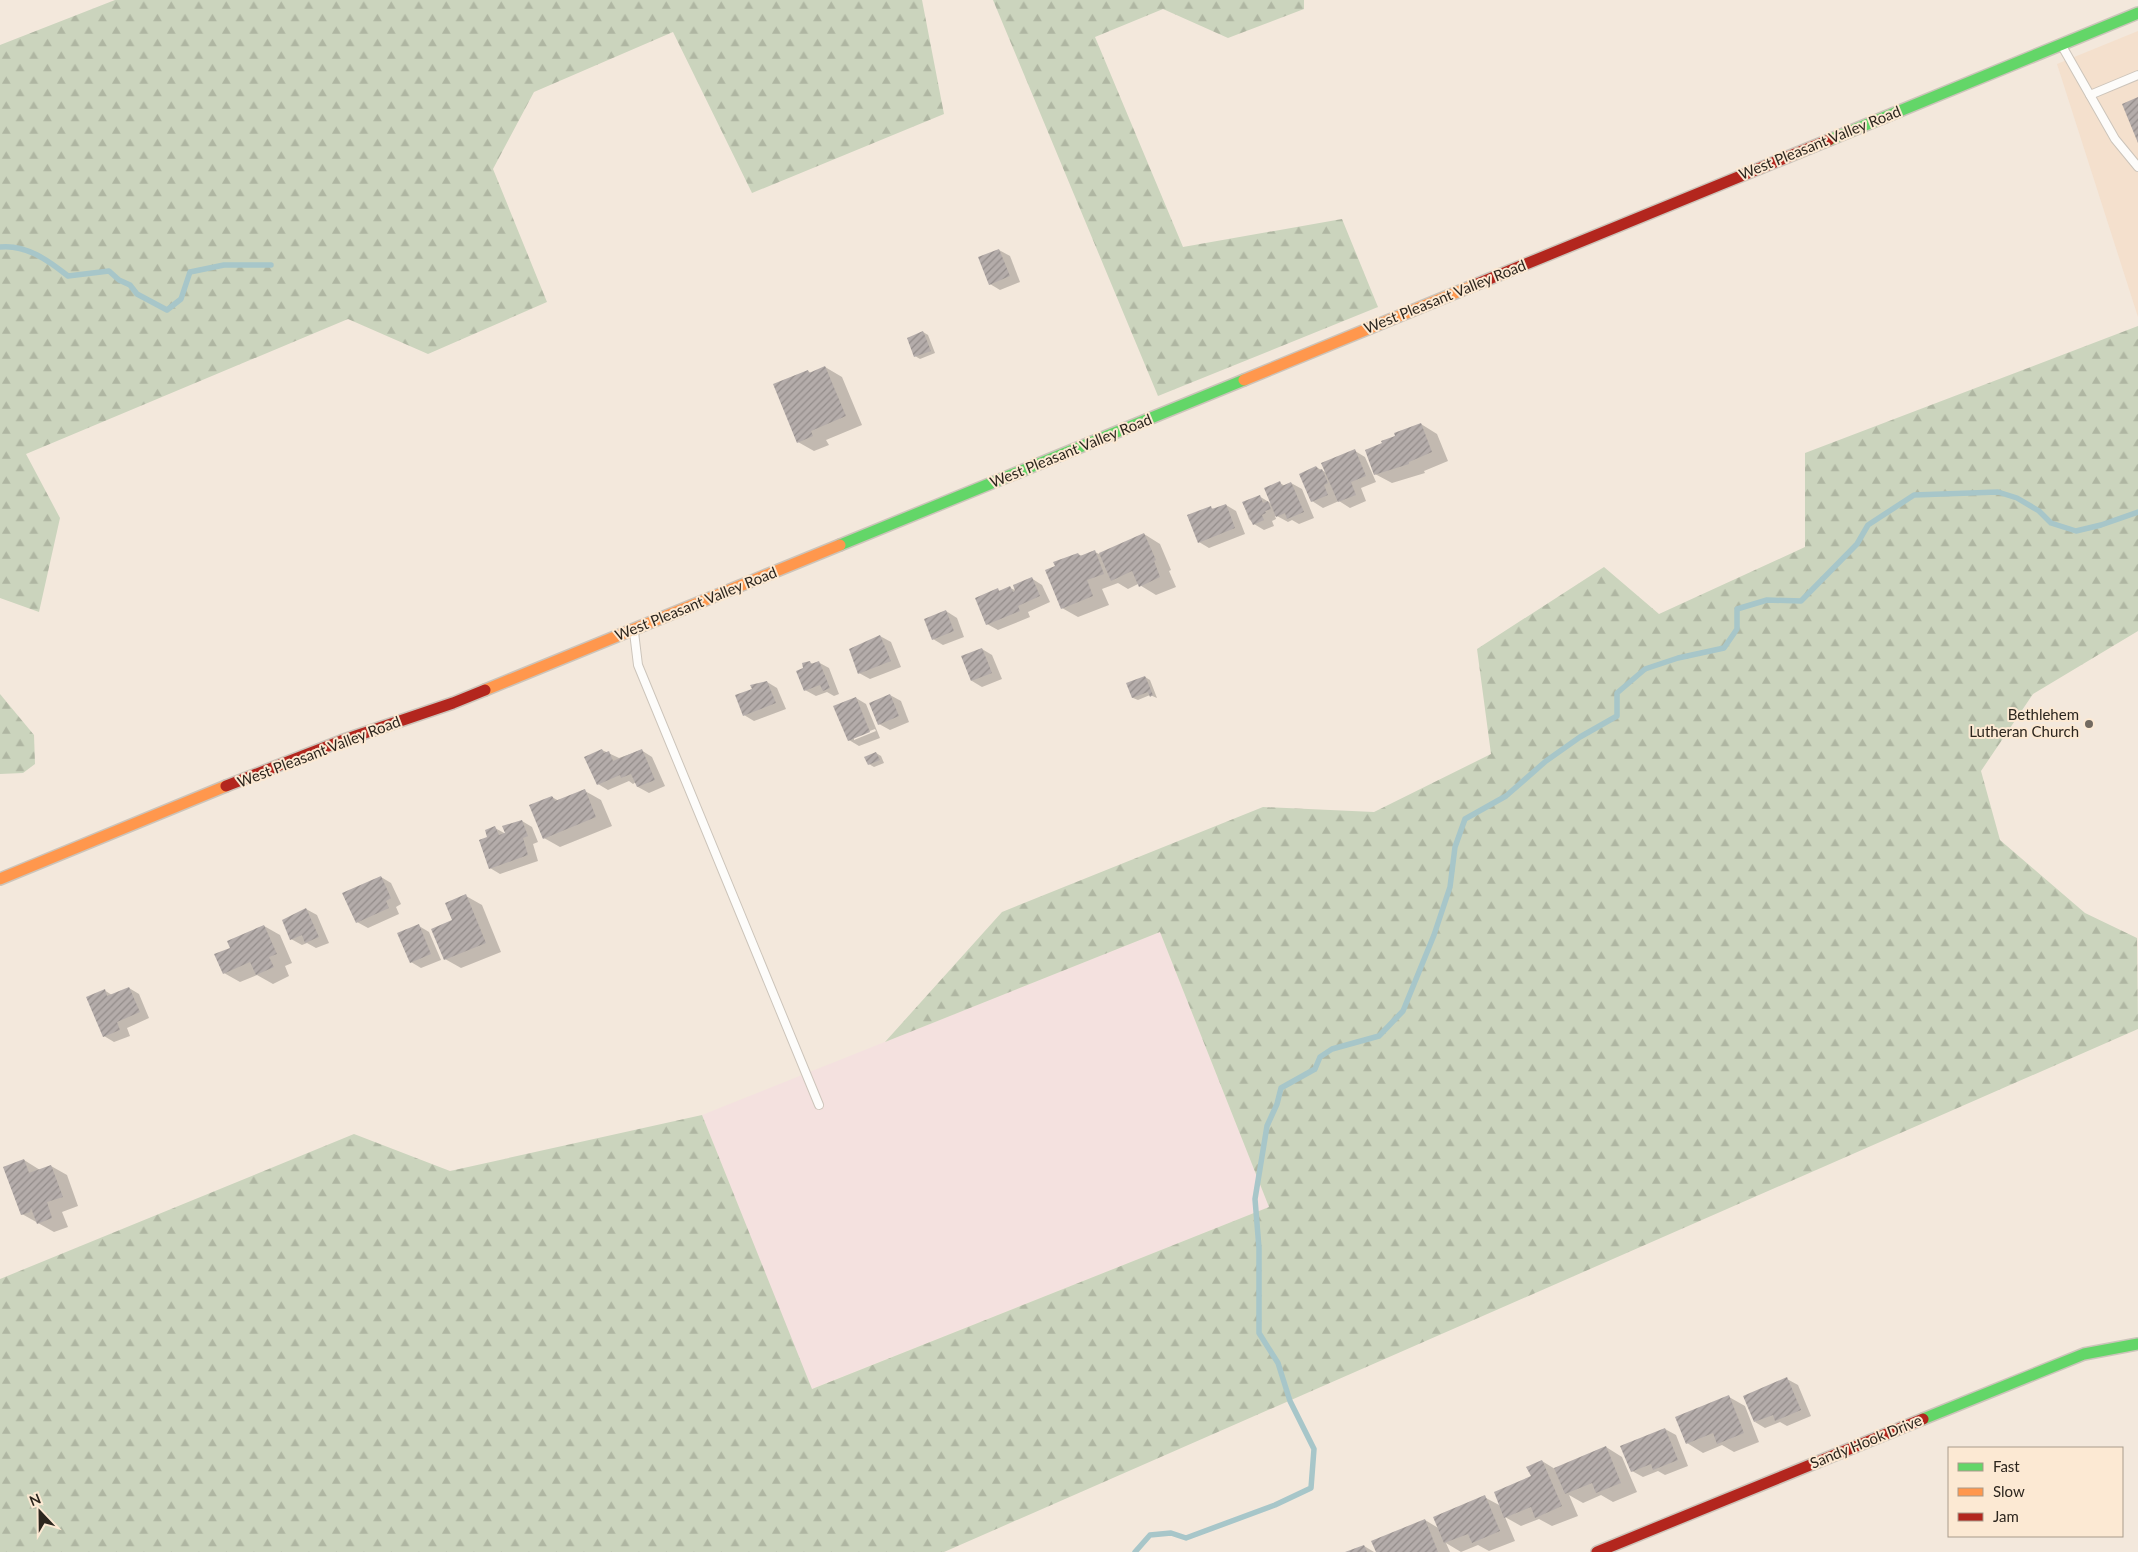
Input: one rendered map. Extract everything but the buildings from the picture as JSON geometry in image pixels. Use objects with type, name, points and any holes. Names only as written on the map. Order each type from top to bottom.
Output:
[{"type":"main road","name":"West Pleasant Valley Road","points":[[0,879],[273,767],[341,741],[453,703],[634,630],[2138,13]]},
{"type":"main road","name":"Sandy Hook Drive","points":[[1597,1552],[2067,1360],[2084,1354],[2138,1344]]},
{"type":"lane","points":[[2061,44],[2116,140],[2138,167]]},
{"type":"lane","points":[[2090,95],[2138,75]]},
{"type":"lane","points":[[634,630],[638,665],[819,1105]]},
{"type":"shaded area","points":[[2138,31],[2138,317],[2057,64]]},
{"type":"shaded area","points":[[1160,932],[1269,1207],[811,1389],[702,1115]]},
{"type":"green space","points":[[115,0],[922,0],[944,114],[752,193],[673,32],[534,92],[493,169],[547,302],[428,354],[348,319],[26,454],[60,518],[39,612],[0,598],[0,45]]},
{"type":"green space","points":[[993,0],[1304,0],[1304,9],[1228,38],[1163,9],[1095,37],[1183,247],[1342,219],[1378,307],[1158,396]]},
{"type":"green space","points":[[2138,326],[2138,631],[2033,694],[1981,771],[2000,840],[2085,913],[2137,938],[2138,1029],[944,1552],[0,1552],[0,1279],[354,1134],[450,1171],[702,1115],[812,1389],[1269,1207],[1160,932],[885,1042],[1002,912],[1263,807],[1374,812],[1491,754],[1477,649],[1604,567],[1659,614],[1805,547],[1805,453]]},
{"type":"green space","points":[[0,694],[34,735],[35,764],[23,773],[0,774]]},
{"type":"waterway","points":[[0,247],[19,248],[28,251],[45,259],[68,276],[109,271],[119,280],[130,285],[137,294],[167,310],[181,299],[190,272],[224,265],[271,265]]},
{"type":"waterway","points":[[1135,1552],[1150,1535],[1171,1533],[1186,1538],[1275,1505],[1311,1488],[1314,1449],[1290,1401],[1278,1363],[1259,1333],[1259,1248],[1255,1199],[1267,1126],[1277,1104],[1281,1088],[1315,1069],[1320,1057],[1332,1049],[1379,1036],[1403,1011],[1434,935],[1450,887],[1455,847],[1465,819],[1506,796],[1546,761],[1580,737],[1617,716],[1617,693],[1645,669],[1678,658],[1724,648],[1737,629],[1737,609],[1767,600],[1801,601],[1857,544],[1868,525],[1914,495],[1998,492],[2017,498],[2039,511],[2051,523],[2076,531],[2101,525],[2138,512]]},
{"type":"traffic: fast","points":[[1829,140],[2138,13]]},
{"type":"traffic: fast","points":[[840,545],[1244,380]]},
{"type":"traffic: fast","points":[[1923,1419],[2084,1354],[2138,1344]]},
{"type":"traffic: slow","points":[[1244,380],[1477,284]]},
{"type":"traffic: slow","points":[[485,690],[840,545]]},
{"type":"traffic: slow","points":[[0,879],[226,786]]},
{"type":"traffic: jam","points":[[1477,284],[1829,140]]},
{"type":"traffic: jam","points":[[226,786],[341,741],[453,703],[485,690]]},
{"type":"traffic: jam","points":[[1597,1552],[1923,1419]]},
{"type":"place","name":"Bethlehem Lutheran Church","points":[[2089,724]]}]
